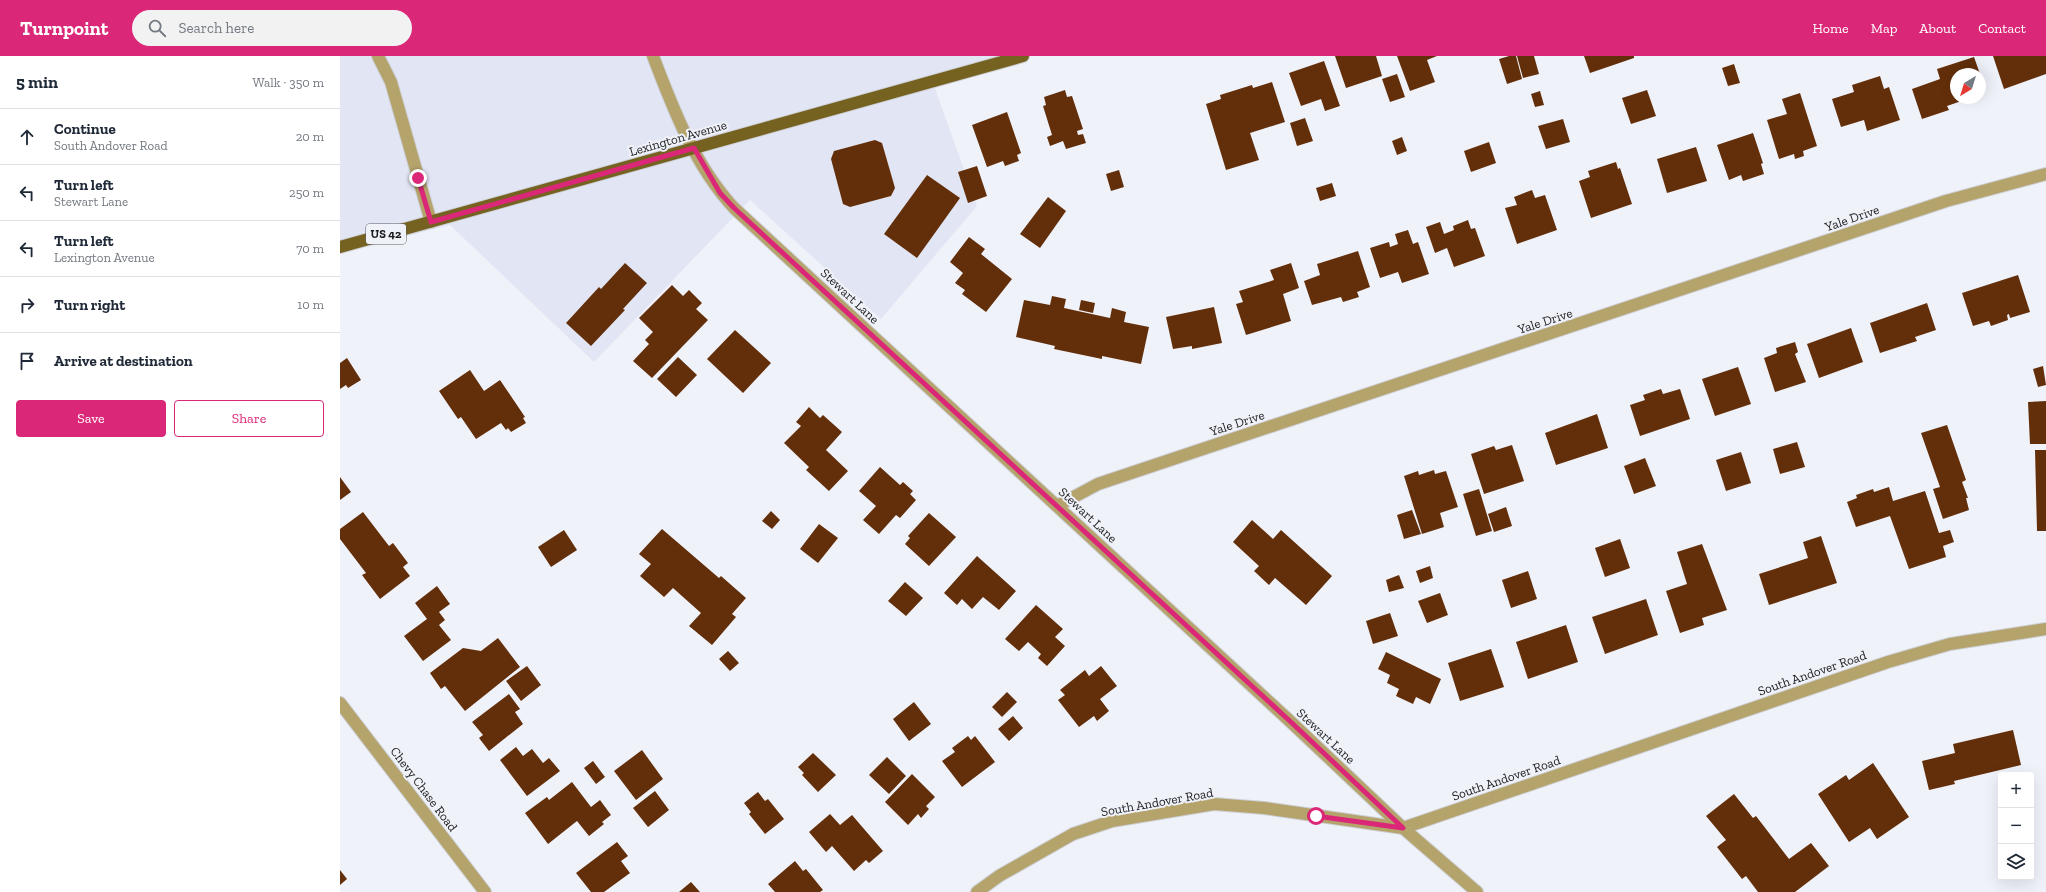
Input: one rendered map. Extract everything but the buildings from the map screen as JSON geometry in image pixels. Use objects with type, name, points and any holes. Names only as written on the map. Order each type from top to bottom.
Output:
[{"type":"main road","name":"Lexington Avenue","points":[[340,247],[1024,56]]},
{"type":"street","points":[[378,56],[391,82],[431,222]]},
{"type":"street","name":"Stewart Lane","points":[[653,56],[668,95],[694,148],[720,193],[734,208],[1293,724],[1403,828],[1477,892]]},
{"type":"street","name":"Yale Drive","points":[[1057,506],[1098,484],[1946,201],[2046,174]]},
{"type":"street","name":"South Andover Road","points":[[977,892],[999,876],[1073,834],[1112,821],[1214,804],[1264,808],[1403,828],[1888,662],[1950,644],[2046,629]]},
{"type":"street","name":"Chevy Chase Road","points":[[340,702],[485,892]]},
{"type":"shaded area","points":[[340,56],[999,56],[931,77],[977,206],[881,319],[750,200],[594,362],[450,225],[340,253]]},
{"type":"route","points":[[418,178],[431,222],[694,148],[720,193],[734,208],[1293,724],[1403,828],[1316,816]]}]
